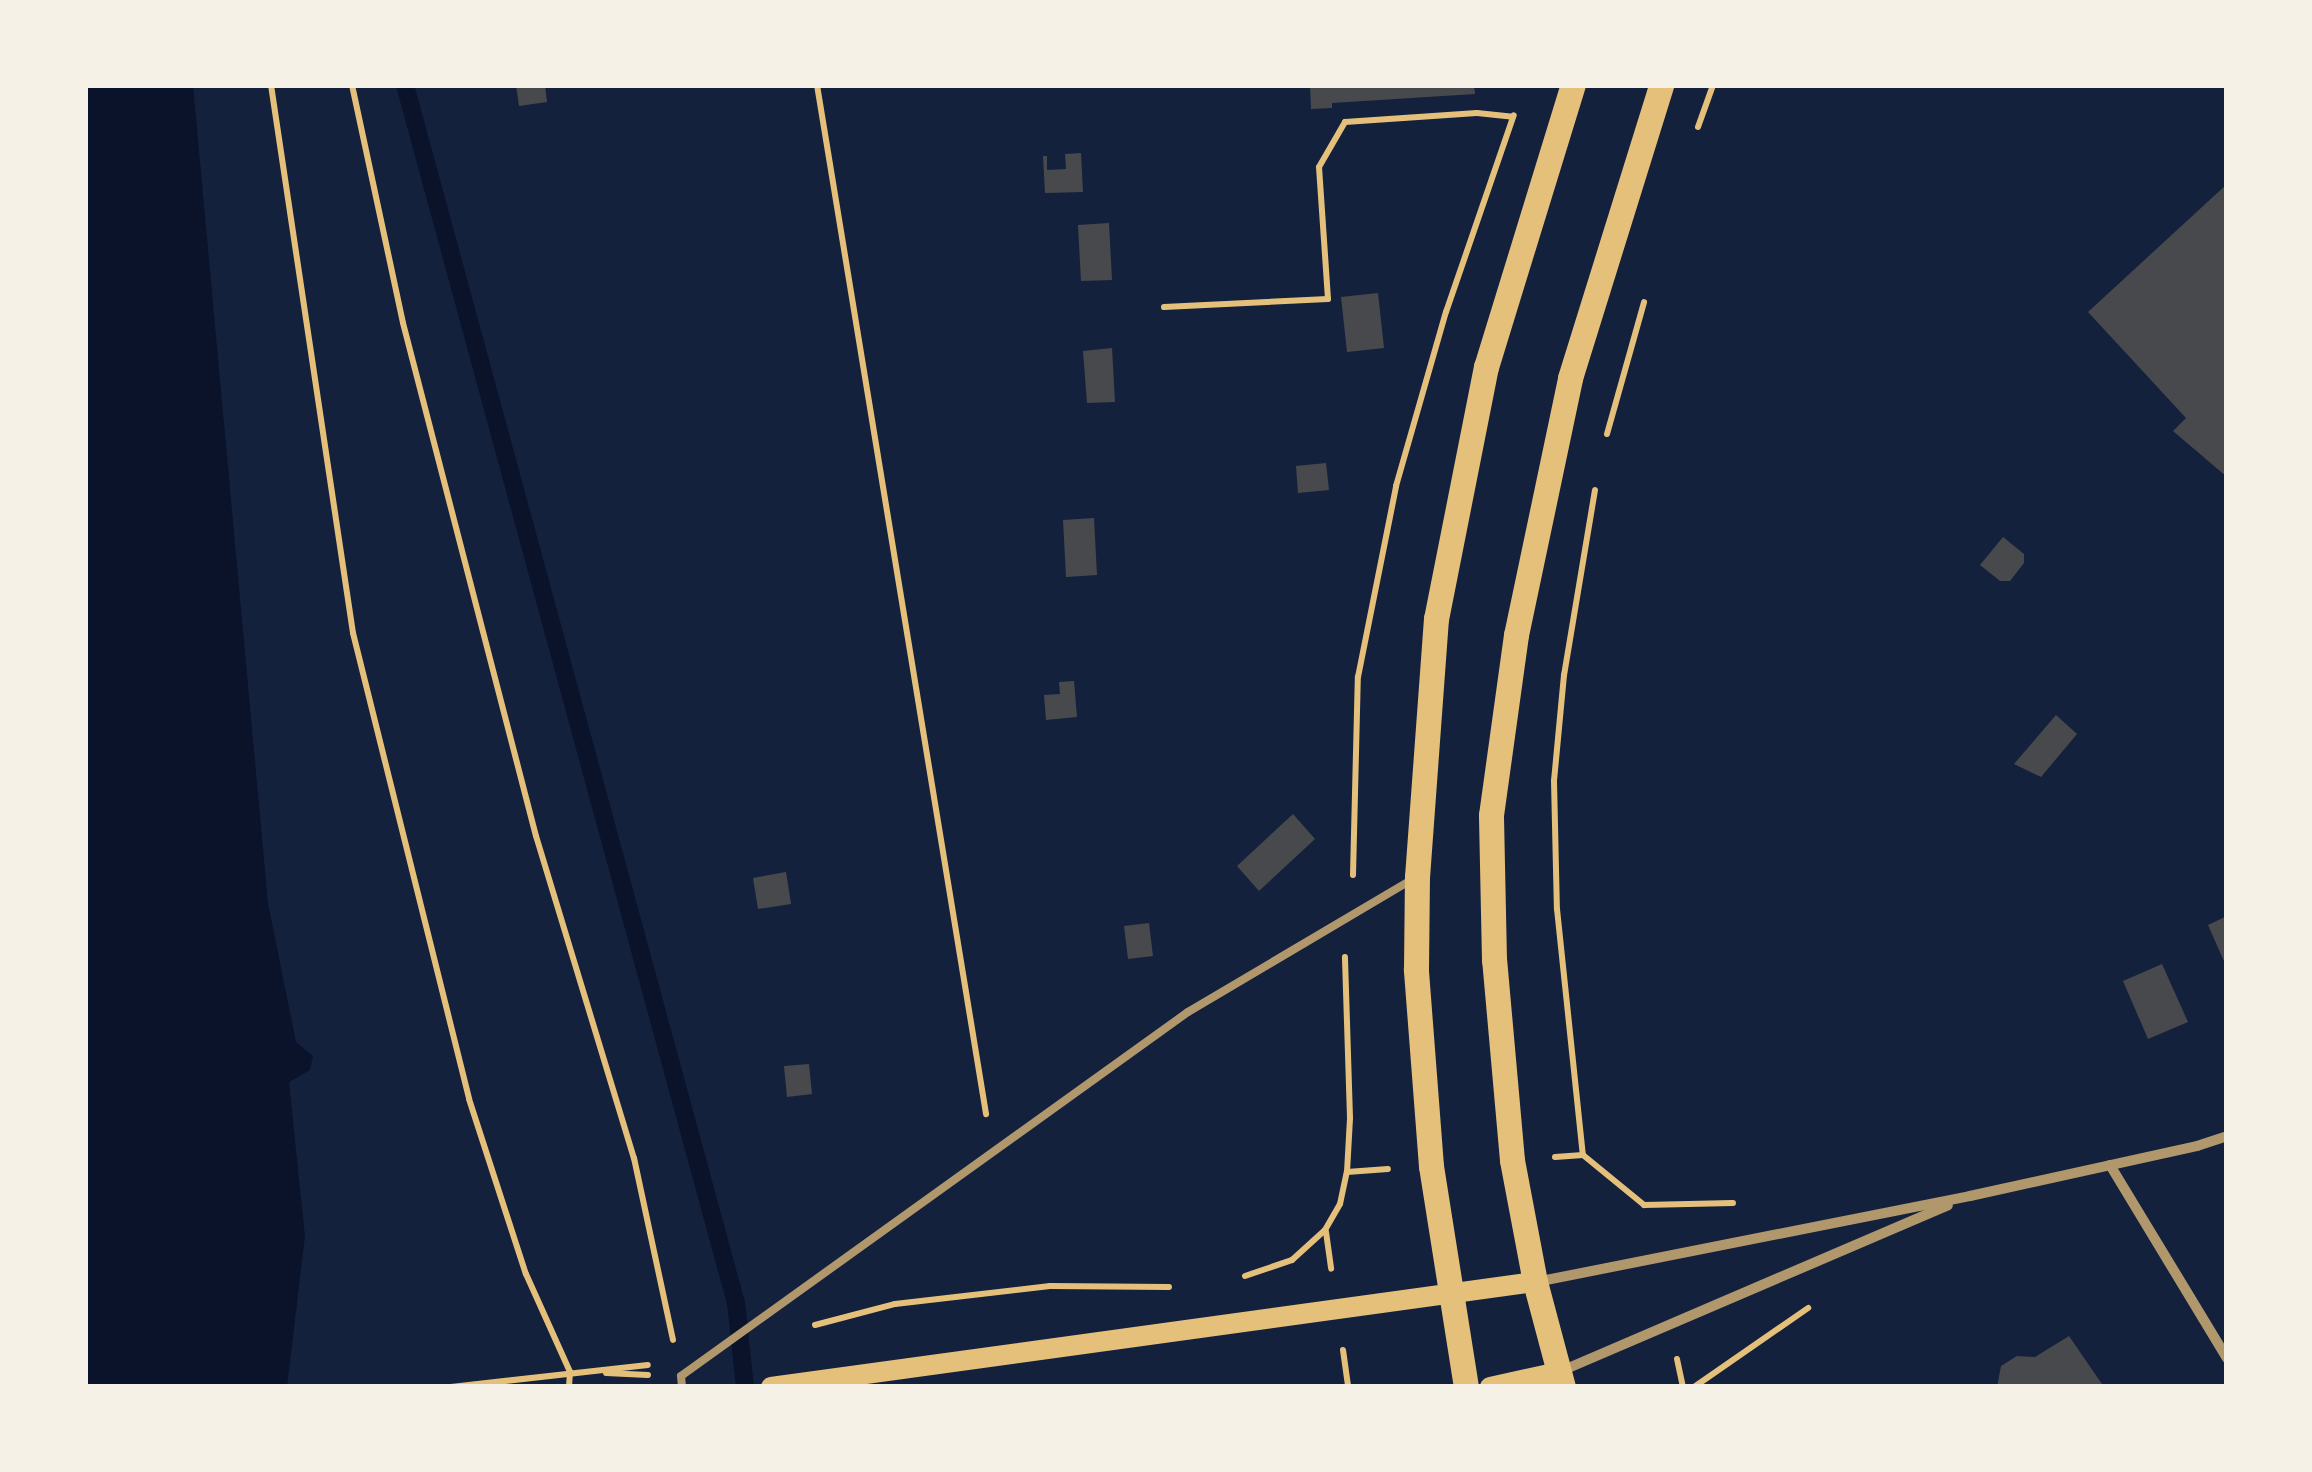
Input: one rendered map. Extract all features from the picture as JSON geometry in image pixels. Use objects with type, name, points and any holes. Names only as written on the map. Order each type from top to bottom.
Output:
[{"type":"main road","points":[[1466,1387],[1426,1128],[1416,969],[1417,877],[1436,619],[1486,368],[1573,85]]},
{"type":"main road","points":[[1490,1387],[1561,1380],[1534,1282],[1501,1074],[1490,814],[1516,635],[1570,378],[1661,85]]},
{"type":"main road","points":[[771,1387],[1450,1298],[1534,1282]]},
{"type":"street","points":[[1534,1282],[1970,1196],[2227,1136]]},
{"type":"street","points":[[2110,1165],[2227,1358]]},
{"type":"street","points":[[1561,1380],[1970,1196]]},
{"type":"lane","points":[[682,1387],[681,1376],[1188,1012],[1417,877]]},
{"type":"path","points":[[272,85],[353,633],[469,1100],[526,1274],[570,1372],[569,1387]]},
{"type":"path","points":[[352,85],[403,323],[536,836],[634,1158],[681,1376],[570,1372]]},
{"type":"path","points":[[817,85],[994,1150]]},
{"type":"path","points":[[1695,134],[1714,85]]},
{"type":"path","points":[[1231,1279],[1292,1260],[1325,1230],[1340,1204],[1347,1172],[1350,1118],[1343,983],[1356,855],[1358,676],[1396,486],[1446,312],[1518,101]]},
{"type":"path","points":[[1164,308],[1328,300],[1318,168],[1346,122],[1477,113],[1513,118]]},
{"type":"path","points":[[1606,437],[1647,290]]},
{"type":"path","points":[[1599,474],[1575,604],[1554,781],[1557,909],[1584,1155],[1644,1206],[1740,1202]]},
{"type":"path","points":[[874,1308],[1050,1286],[1181,1288]]},
{"type":"water","points":[[85,85],[193,85],[268,903],[296,1042],[313,1056],[310,1070],[289,1082],[305,1236],[287,1387],[85,1387]]},
{"type":"building","points":[[516,85],[545,85],[547,102],[519,106]]},
{"type":"building","points":[[1310,85],[1474,85],[1475,94],[1332,103],[1332,108],[1311,109]]},
{"type":"building","points":[[1081,153],[1083,192],[1045,193],[1043,156],[1047,156],[1047,170],[1066,169],[1065,154]]},
{"type":"building","points":[[2227,184],[2227,477],[2173,431],[2186,418],[2088,312]]},
{"type":"building","points":[[1109,223],[1112,280],[1081,281],[1078,225]]},
{"type":"building","points":[[1378,293],[1384,348],[1347,352],[1341,297]]},
{"type":"building","points":[[1112,348],[1115,402],[1087,403],[1083,351]]},
{"type":"building","points":[[1326,463],[1329,490],[1298,493],[1296,466]]},
{"type":"building","points":[[1094,518],[1097,575],[1066,577],[1063,520]]},
{"type":"building","points":[[2003,537],[2024,554],[2024,563],[2010,581],[2000,581],[1980,565]]},
{"type":"building","points":[[1074,681],[1077,717],[1046,720],[1044,695],[1060,694],[1059,682]]},
{"type":"building","points":[[2056,715],[2077,734],[2041,777],[2014,764]]},
{"type":"building","points":[[1293,814],[1315,839],[1259,891],[1237,866]]},
{"type":"building","points":[[786,872],[791,904],[758,909],[753,878]]},
{"type":"building","points":[[2227,916],[2227,968],[2208,925]]},
{"type":"building","points":[[1149,923],[1153,956],[1128,959],[1124,926]]},
{"type":"building","points":[[2162,964],[2188,1022],[2148,1039],[2123,981]]},
{"type":"building","points":[[809,1064],[812,1094],[787,1097],[784,1066]]},
{"type":"building","points":[[2069,1336],[2104,1387],[1997,1387],[2001,1366],[2017,1356],[2035,1357]]},
{"type":"waterway","points":[[405,85],[736,1303],[745,1387]]}]
